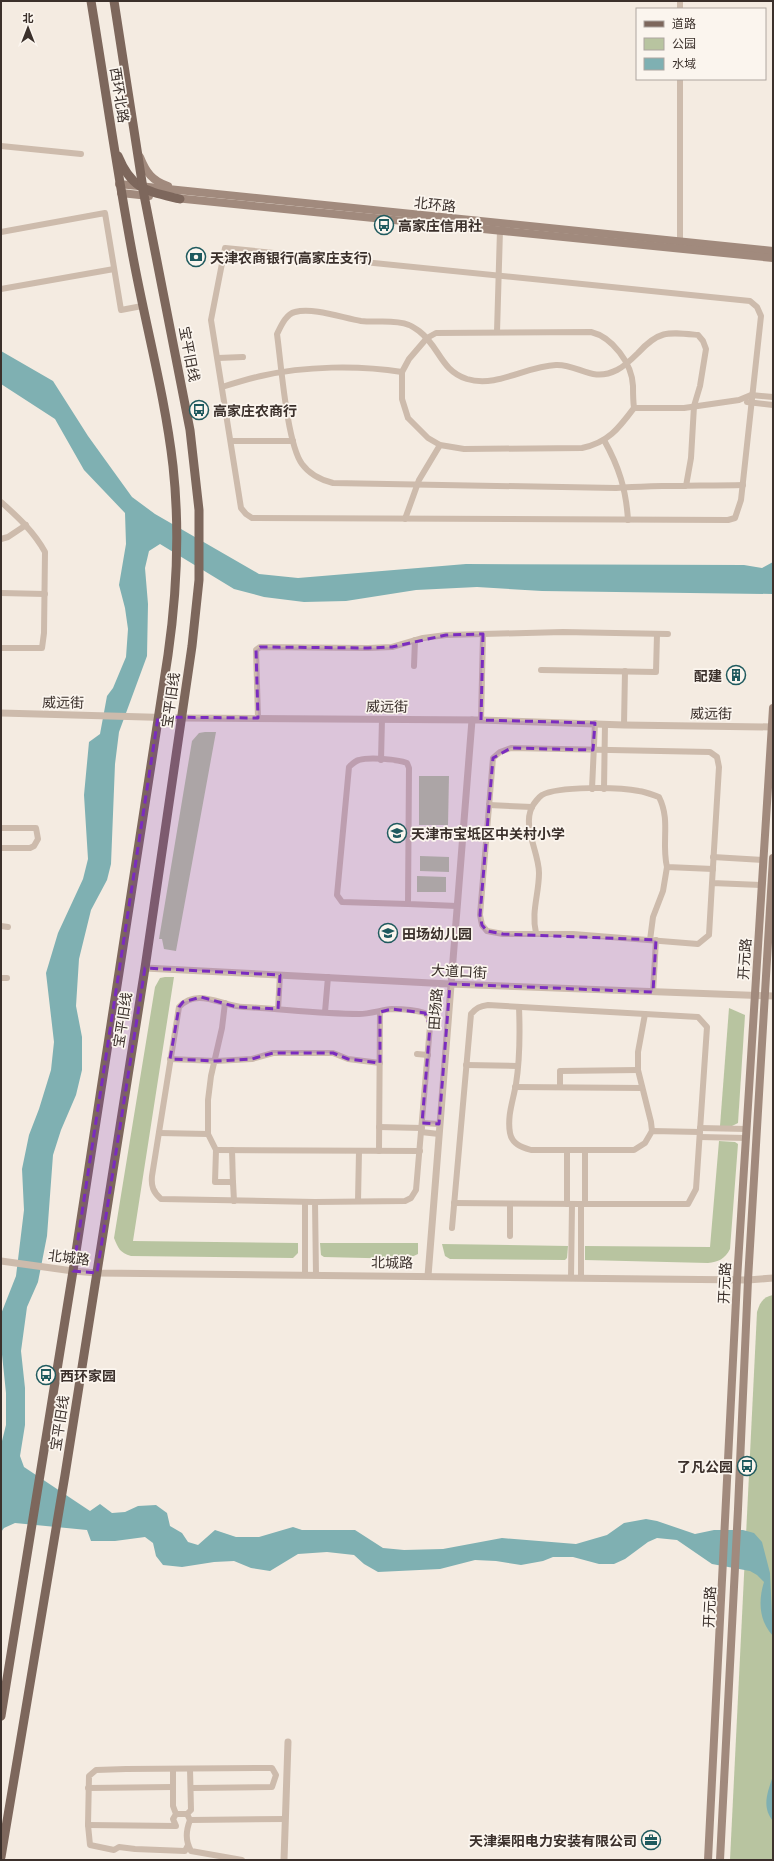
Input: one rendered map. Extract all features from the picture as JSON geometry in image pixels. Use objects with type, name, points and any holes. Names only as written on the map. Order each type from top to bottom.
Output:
[{"type":"main road","name":"西环北路","points":[[91,1],[120,189]]},
{"type":"main road","name":"西环北路","points":[[114,1],[136,140],[142,189]]},
{"type":"main road","points":[[136,140],[143,164],[152,178],[183,195]]},
{"type":"main road","points":[[113,141],[126,172],[142,189]]},
{"type":"main road","points":[[120,189],[142,189],[183,195]]},
{"type":"main road","name":"宝平旧线","points":[[1,1716],[73,1271],[174,620],[178,523],[170,439],[142,306],[120,189]]},
{"type":"main road","name":"宝平旧线","points":[[1,1858],[55,1538],[145,968],[182,718],[199,580],[200,535],[196,474],[190,430],[142,189]]},
{"type":"main road","name":"北环路","points":[[183,195],[680,245],[773,258]]},
{"type":"main road","name":"北环路","points":[[183,195],[500,230],[773,251]]},
{"type":"main road","name":"开元路","points":[[708,1860],[737,1280],[773,708]]},
{"type":"main road","name":"开元路","points":[[720,1860],[735,1576],[748,1280],[773,864]]},
{"type":"street","points":[[680,80],[680,245]]},
{"type":"street","points":[[1,146],[81,154]]},
{"type":"street","points":[[1,232],[105,213],[121,310],[142,306]]},
{"type":"street","points":[[497,332],[500,230]]},
{"type":"street","points":[[225,248],[498,276],[750,302],[756,307],[761,316],[750,403],[743,485],[741,500],[735,518],[728,520],[628,520],[252,518],[246,514],[241,508],[212,320],[225,248]]},
{"type":"street","points":[[1,289],[114,269]]},
{"type":"street","points":[[686,486],[691,458],[694,406],[700,386],[706,349],[703,340],[698,335],[660,335],[654,337],[626,364],[617,370],[595,375],[585,374],[563,365],[555,365],[531,369],[497,379],[469,380],[454,374],[445,365],[434,345],[409,325],[387,321],[362,321],[306,310],[294,312],[284,320],[277,334],[293,441],[301,464],[311,474],[323,481],[333,483],[624,487],[686,486],[743,485]]},
{"type":"street","points":[[497,332],[591,332],[599,334],[622,355],[633,385],[632,394],[634,408],[620,427],[604,440],[596,445],[582,448],[464,449],[440,444],[428,438],[408,418],[402,399],[402,372],[410,359],[427,338],[436,333],[497,332]]},
{"type":"street","points":[[218,358],[243,357]]},
{"type":"street","points":[[222,387],[261,376],[348,367],[402,372]]},
{"type":"street","points":[[634,408],[684,408],[740,400],[751,395],[773,397]]},
{"type":"street","points":[[740,400],[750,403],[773,405]]},
{"type":"street","points":[[604,440],[621,473],[627,501],[628,520]]},
{"type":"street","points":[[231,441],[293,441]]},
{"type":"street","points":[[405,518],[417,484],[440,444]]},
{"type":"street","points":[[1,502],[26,525],[45,552],[44,633],[42,648],[1,648]]},
{"type":"street","points":[[1,539],[8,537],[26,525]]},
{"type":"street","points":[[1,593],[44,594]]},
{"type":"street","points":[[258,718],[256,650],[260,647],[392,647],[415,640],[446,634],[563,632],[668,634]]},
{"type":"street","points":[[481,720],[483,634]]},
{"type":"street","points":[[541,670],[656,672],[657,634]]},
{"type":"street","points":[[414,666],[415,640]]},
{"type":"street","points":[[624,725],[625,671]]},
{"type":"street","name":"威远街","points":[[1,713],[182,718],[481,720],[624,725],[772,727]]},
{"type":"street","points":[[381,760],[382,719]]},
{"type":"street","name":"田场路","points":[[428,1276],[472,720]]},
{"type":"street","points":[[592,789],[595,723]]},
{"type":"street","points":[[604,789],[605,724]]},
{"type":"street","points":[[511,748],[593,750],[710,752],[717,757],[719,766],[709,935],[698,944],[536,933],[504,934],[487,931],[482,925],[480,916],[493,758],[500,752],[511,748]]},
{"type":"street","points":[[408,904],[409,768],[407,763],[400,760],[361,759],[354,762],[349,767],[337,895],[342,902],[457,906]]},
{"type":"street","points":[[536,933],[533,916],[539,871],[530,830],[532,807],[541,796],[553,791],[604,789],[640,791],[659,797],[664,805],[666,821],[664,854],[667,867],[663,891],[653,917],[653,992]]},
{"type":"street","points":[[489,805],[532,807]]},
{"type":"street","points":[[1,828],[36,828],[38,833],[34,846],[30,848],[1,848]]},
{"type":"street","points":[[713,857],[763,860]]},
{"type":"street","points":[[667,867],[713,869]]},
{"type":"street","points":[[712,883],[761,885]]},
{"type":"street","name":"大道口街","points":[[145,968],[450,984],[773,996]]},
{"type":"street","points":[[278,1009],[280,975]]},
{"type":"street","points":[[325,1012],[328,977]]},
{"type":"street","points":[[201,997],[225,1002],[237,1007],[278,1009],[360,1014],[392,1009],[425,1013],[429,1018],[430,1026],[420,1151],[416,1190],[411,1198],[405,1201],[305,1202],[161,1199],[155,1194],[151,1184],[179,1007],[183,1002],[201,997]]},
{"type":"street","points":[[225,1002],[216,1061],[211,1076],[208,1100],[208,1134],[216,1150],[216,1182],[233,1182],[233,1184]]},
{"type":"street","points":[[452,1228],[454,1203],[466,1065],[471,1014],[480,1006],[488,1005],[698,1017],[707,1027],[696,1189],[688,1204],[454,1203]]},
{"type":"street","points":[[519,1007],[517,1066],[515,1087],[510,1108],[510,1133],[517,1144],[531,1150],[634,1150],[645,1143],[652,1131],[652,1122],[638,1070],[638,1052],[645,1014]]},
{"type":"street","points":[[379,1151],[380,1012]]},
{"type":"street","points":[[170,1059],[216,1061],[252,1059],[272,1053],[333,1053],[348,1059],[380,1063]]},
{"type":"street","points":[[417,1054],[428,1054]]},
{"type":"street","points":[[466,1065],[517,1066]]},
{"type":"street","points":[[560,1087],[560,1071],[638,1070]]},
{"type":"street","points":[[515,1087],[642,1088]]},
{"type":"street","points":[[379,1128],[422,1128],[440,1124]]},
{"type":"street","points":[[422,1128],[439,1134]]},
{"type":"street","points":[[652,1131],[700,1132],[747,1129]]},
{"type":"street","points":[[700,1132],[746,1138]]},
{"type":"street","points":[[159,1133],[208,1134]]},
{"type":"street","points":[[216,1150],[420,1151]]},
{"type":"street","points":[[232,1150],[234,1200]]},
{"type":"street","points":[[567,1150],[570,1204],[571,1278]]},
{"type":"street","points":[[581,1278],[585,1150]]},
{"type":"street","points":[[358,1201],[359,1151]]},
{"type":"street","points":[[305,1202],[305,1275]]},
{"type":"street","points":[[315,1202],[316,1275]]},
{"type":"street","points":[[510,1204],[510,1236]]},
{"type":"street","name":"北城路","points":[[1,1261],[96,1273],[737,1280],[773,1278]]},
{"type":"street","points":[[284,1860],[288,1742]]},
{"type":"street","points":[[188,1845],[185,1851],[135,1850],[119,1847],[114,1850],[90,1845],[88,1825],[88,1788],[89,1776],[96,1770],[272,1768],[276,1775],[272,1787],[192,1788]]},
{"type":"street","points":[[173,1769],[173,1806],[176,1814],[188,1820],[285,1819]]},
{"type":"street","points":[[190,1769],[192,1810],[188,1820],[186,1832],[188,1845],[191,1851],[242,1860]]},
{"type":"street","points":[[88,1788],[173,1787]]},
{"type":"street","points":[[176,1814],[173,1819],[176,1826]]},
{"type":"street","points":[[88,1825],[182,1827],[188,1820]]},
{"type":"highlighted area","points":[[483,634],[481,720],[595,723],[593,750],[511,748],[493,758],[480,915],[482,925],[487,931],[503,934],[656,940],[653,992],[450,984],[439,1124],[422,1123],[430,1026],[425,1013],[392,1009],[380,1012],[380,1063],[348,1059],[333,1053],[273,1053],[252,1059],[216,1061],[170,1059],[179,1007],[183,1002],[201,997],[237,1007],[278,1009],[280,975],[145,968],[97,1273],[73,1271],[158,717],[258,718],[256,650],[260,647],[392,647],[446,635]]},
{"type":"green space","points":[[216,732],[176,951],[164,949],[162,939],[159,939],[192,741],[199,733]]},
{"type":"green space","points":[[419,776],[449,776],[448,825],[419,825]]},
{"type":"green space","points":[[420,856],[449,857],[449,872],[420,871]]},
{"type":"green space","points":[[417,876],[446,877],[446,892],[417,892]]},
{"type":"green space","points":[[174,977],[133,1241],[298,1243],[298,1253],[293,1258],[131,1256],[122,1252],[117,1245],[114,1238],[155,987],[160,978]]},
{"type":"green space","points":[[729,1008],[745,1015],[738,1123],[732,1126],[720,1126]]},
{"type":"green space","points":[[719,1141],[735,1142],[738,1144],[730,1249],[723,1258],[715,1262],[708,1263],[585,1260],[585,1246],[710,1247]]},
{"type":"green space","points":[[320,1243],[418,1243],[418,1254],[407,1259],[324,1257],[321,1255]]},
{"type":"green space","points":[[442,1244],[568,1246],[567,1258],[565,1260],[450,1259],[445,1256]]},
{"type":"green space","points":[[773,1295],[773,1860],[730,1860],[757,1312],[762,1300]]},
{"type":"water","points":[[1,351],[53,381],[88,436],[132,497],[155,514],[259,574],[298,578],[466,564],[744,565],[762,568],[773,562],[773,594],[542,591],[477,587],[416,590],[346,601],[304,602],[264,597],[234,589],[160,544],[149,551],[145,568],[148,604],[147,656],[119,732],[115,764],[111,864],[107,880],[91,910],[79,959],[76,1006],[82,1037],[82,1070],[76,1095],[61,1130],[53,1155],[47,1236],[38,1282],[27,1307],[21,1351],[25,1388],[25,1425],[20,1456],[24,1467],[90,1511],[100,1504],[112,1513],[125,1512],[138,1506],[156,1505],[167,1513],[170,1526],[182,1533],[188,1542],[198,1545],[215,1530],[236,1537],[259,1537],[293,1527],[302,1530],[355,1530],[383,1548],[404,1550],[443,1549],[502,1538],[576,1544],[607,1535],[624,1523],[646,1519],[657,1521],[695,1534],[714,1530],[743,1530],[754,1533],[762,1542],[770,1573],[773,1636],[768,1630],[762,1617],[761,1596],[764,1582],[757,1575],[750,1571],[712,1564],[677,1540],[657,1538],[648,1542],[625,1559],[614,1564],[599,1564],[573,1557],[553,1557],[543,1561],[521,1565],[496,1561],[475,1560],[440,1569],[378,1572],[364,1564],[354,1555],[327,1552],[298,1554],[270,1571],[251,1568],[234,1561],[214,1562],[182,1567],[163,1565],[156,1556],[153,1543],[145,1537],[115,1541],[91,1541],[87,1530],[15,1523],[4,1528],[1,1532],[1,1445],[6,1425],[6,1393],[1,1345],[1,1314],[16,1276],[24,1210],[22,1169],[29,1135],[51,1070],[54,1042],[46,973],[58,933],[83,879],[88,859],[84,795],[89,742],[100,734],[107,696],[113,688],[126,657],[128,629],[125,608],[119,585],[126,544],[125,513],[84,470],[55,419],[1,384]]},
{"type":"water","points":[[773,1776],[773,1821],[769,1816],[766,1805]]},
{"type":"place","name":"高家庄信用社","points":[[384,225]]},
{"type":"place","name":"天津农商银行(高家庄支行)","points":[[196,257]]},
{"type":"place","name":"高家庄农商行","points":[[199,410]]},
{"type":"place","name":"配建","points":[[736,675]]},
{"type":"place","name":"天津市宝坻区中关村小学","points":[[397,833]]},
{"type":"place","name":"田场幼儿园","points":[[388,933]]},
{"type":"place","name":"西环家园","points":[[46,1375]]},
{"type":"place","name":"了凡公园","points":[[747,1466]]},
{"type":"place","name":"天津渠阳电力安装有限公司","points":[[651,1840]]}]
